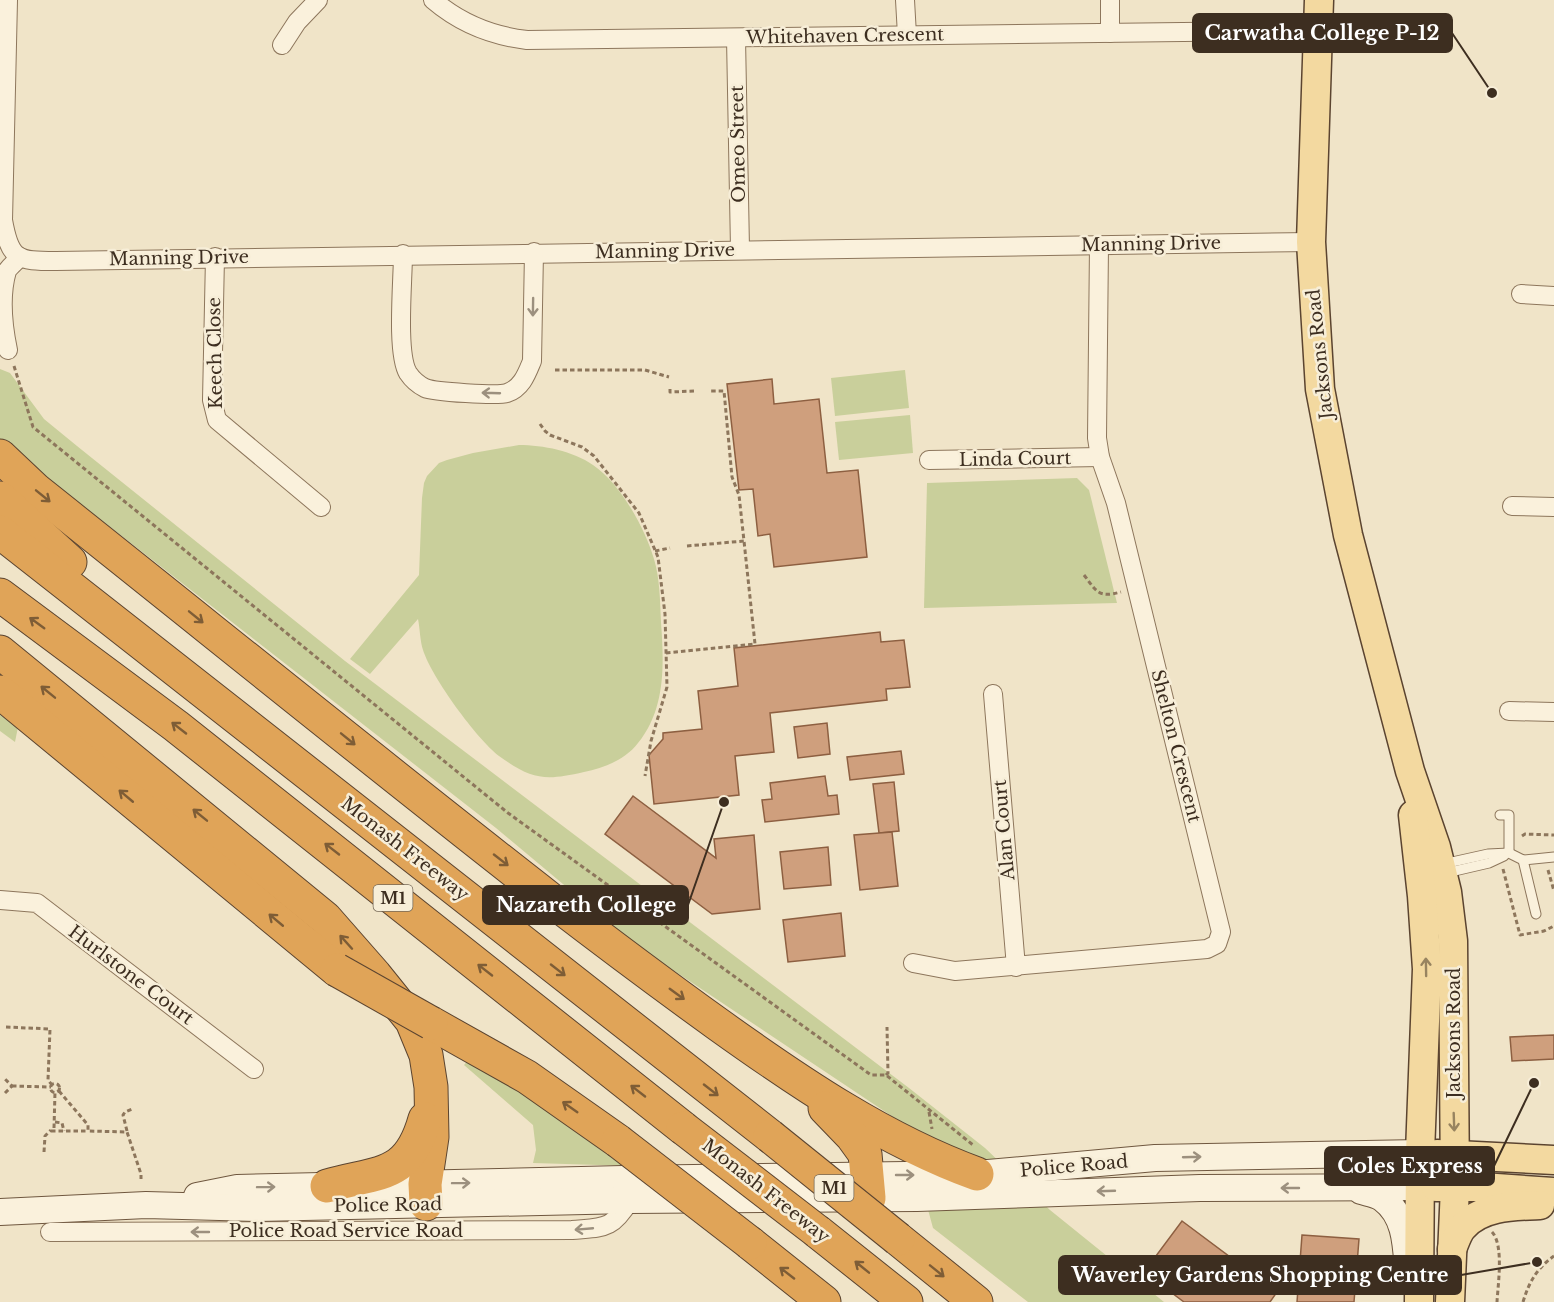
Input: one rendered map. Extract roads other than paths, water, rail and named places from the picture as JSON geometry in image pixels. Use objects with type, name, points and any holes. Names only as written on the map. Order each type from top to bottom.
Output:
[{"type":"highway","points":[[0,456],[36,490],[629,960],[793,1078],[936,1159],[979,1163]]},
{"type":"highway","points":[[0,498],[265,738]]},
{"type":"highway","name":"Monash Freeway","points":[[0,532],[770,1136],[976,1302]]},
{"type":"highway","name":"Monash Freeway","points":[[0,595],[176,726],[906,1302]]},
{"type":"highway","points":[[0,652],[325,918],[412,1021],[426,1055],[431,1087],[432,1137],[426,1194]]},
{"type":"highway","points":[[0,692],[337,970],[527,1077],[618,1141],[824,1302]]},
{"type":"highway","points":[[793,1078],[852,1136],[865,1154],[867,1186]]},
{"type":"highway","points":[[327,1186],[376,1175],[399,1166],[414,1148],[418,1139],[425,1121],[431,1087]]},
{"type":"main road","name":"Jacksons Road","points":[[1318,20],[1311,242],[1322,400],[1348,536],[1410,771],[1442,870],[1453,941],[1455,1187],[1450,1302]]},
{"type":"main road","name":"Jacksons Road","points":[[1410,771],[1422,896],[1426,969],[1420,1154],[1419,1302]]},
{"type":"main road","name":"Police Road","points":[[146,1205],[237,1188],[327,1186],[426,1194],[630,1200],[867,1186],[979,1163],[1420,1154],[1554,1160]]},
{"type":"main road","points":[[1155,1158],[1142,1167],[1140,1171],[1143,1178],[1172,1179],[1200,1188]]},
{"type":"main road","name":"Police Road","points":[[0,1212],[146,1205],[258,1208],[594,1180],[867,1186],[1482,1187],[1554,1192]]},
{"type":"main road","points":[[1348,1188],[1382,1197],[1400,1219],[1406,1239],[1408,1283],[1413,1302]]},
{"type":"main road","points":[[1452,1249],[1461,1228],[1478,1215],[1507,1206],[1554,1204]]},
{"type":"street","points":[[8,0],[3,44],[3,220],[9,246],[20,257],[7,270],[2,291],[2,323],[8,350]]},
{"type":"street","points":[[282,45],[297,22],[318,0]]},
{"type":"street","name":"Whitehaven Crescent","points":[[433,0],[454,16],[472,25],[510,38],[551,40],[1266,31],[1281,35],[1318,20]]},
{"type":"street","points":[[905,0],[907,35]]},
{"type":"street","points":[[1110,0],[1110,33]]},
{"type":"street","name":"Omeo Street","points":[[736,38],[740,249]]},
{"type":"street","name":"Manning Drive","points":[[20,257],[56,261],[1311,242]]},
{"type":"street","name":"Shelton Crescent","points":[[913,963],[955,971],[1207,949],[1217,944],[1221,932],[1116,503],[1100,457],[1096,425],[1099,245]]},
{"type":"street","points":[[404,254],[402,353],[408,372],[420,385],[435,391],[502,393],[514,389],[525,378],[532,361],[534,252]]},
{"type":"street","name":"Keech Close","points":[[215,257],[212,400],[217,420],[321,507]]},
{"type":"street","points":[[1521,294],[1554,296]]},
{"type":"street","name":"Linda Court","points":[[929,460],[1100,457]]},
{"type":"street","points":[[1512,506],[1554,507]]},
{"type":"street","name":"Alan Court","points":[[993,694],[1016,967]]},
{"type":"street","points":[[1509,711],[1554,712]]},
{"type":"street","name":"Hurlstone Court","points":[[0,900],[37,903],[254,1069]]},
{"type":"street","name":"Police Road Service Road","points":[[50,1232],[572,1230],[605,1227],[620,1216],[630,1200]]},
{"type":"street","points":[[146,1205],[147,1232]]},
{"type":"lane","points":[[1500,815],[1509,815],[1509,853]]},
{"type":"lane","points":[[1442,870],[1488,854],[1509,853],[1523,860],[1554,857]]},
{"type":"lane","points":[[1523,860],[1536,914]]},
{"type":"lane","name":"Police Road","points":[[594,1180],[621,1188],[630,1200]]},
{"type":"place","name":"Carwatha College P-12","points":[[1492,93]]},
{"type":"place","name":"Nazareth College","points":[[724,802]]},
{"type":"place","name":"Coles Express","points":[[1534,1083]]},
{"type":"place","name":"Waverley Gardens Shopping Centre","points":[[1537,1262]]}]
